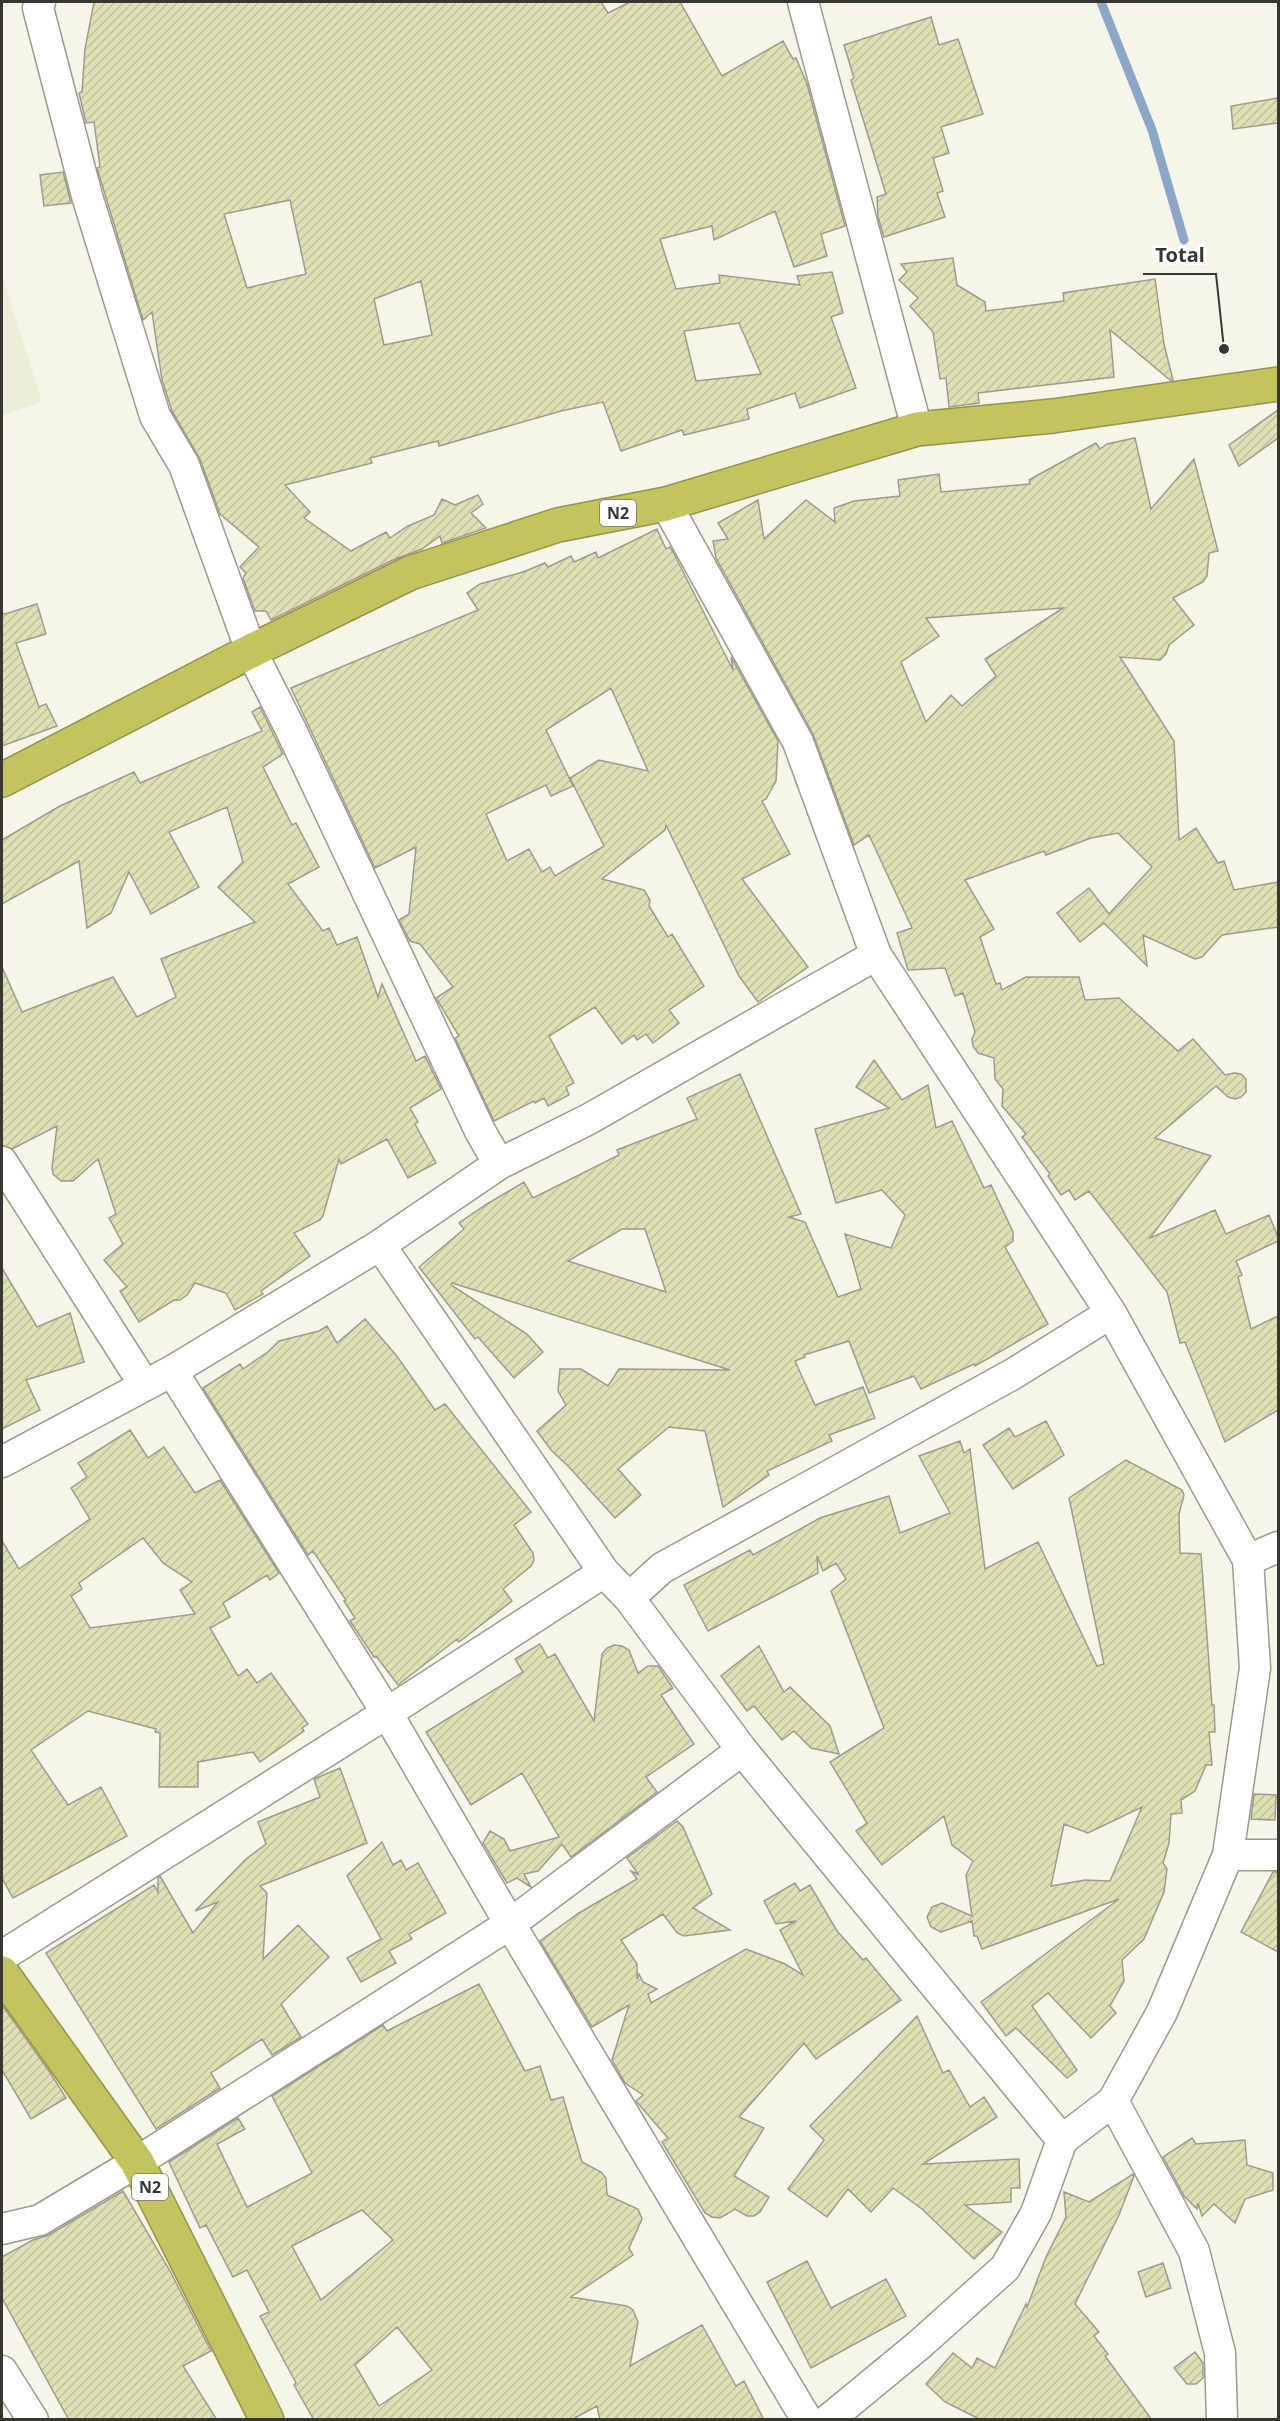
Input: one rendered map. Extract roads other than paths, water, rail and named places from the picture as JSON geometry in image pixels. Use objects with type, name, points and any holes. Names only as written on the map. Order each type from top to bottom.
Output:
[{"type":"highway","name":"N2","points":[[2,780],[251,651],[410,573],[558,525],[666,504],[917,429],[1053,416],[1278,384]]},
{"type":"highway","name":"N2","points":[[2,1973],[137,2162],[267,2420]]},
{"type":"street","points":[[40,2],[38,8],[87,196],[155,416],[184,465],[251,651],[290,728],[480,1131],[499,1164]]},
{"type":"street","points":[[803,2],[917,429]]},
{"type":"street","points":[[666,504],[798,742],[876,955],[1111,1312],[1248,1560],[1255,1668],[1228,1856],[1162,2012],[1113,2101],[1062,2140],[1036,2213],[1005,2268],[919,2345],[828,2420]]},
{"type":"street","points":[[2,1461],[172,1371],[380,1245],[499,1164],[589,1119],[876,955]]},
{"type":"street","points":[[2,1162],[144,1384]]},
{"type":"street","points":[[380,1245],[604,1572],[629,1598],[742,1750],[1062,2140]]},
{"type":"street","points":[[629,1598],[662,1568],[1013,1374],[1111,1312]]},
{"type":"street","points":[[172,1371],[387,1713],[510,1924],[807,2420]]},
{"type":"street","points":[[1248,1560],[1278,1547]]},
{"type":"street","points":[[2,1956],[387,1713],[604,1572]]},
{"type":"street","points":[[2,2229],[40,2220],[137,2162],[510,1924],[742,1750]]},
{"type":"street","points":[[1228,1856],[1278,1855]]},
{"type":"street","points":[[1113,2101],[1194,2251],[1220,2353],[1222,2420]]},
{"type":"street","points":[[2,2371],[33,2420]]},
{"type":"waterway","points":[[1101,2],[1152,130],[1184,240]]},
{"type":"place","name":"Total","points":[[1224,349]]}]
